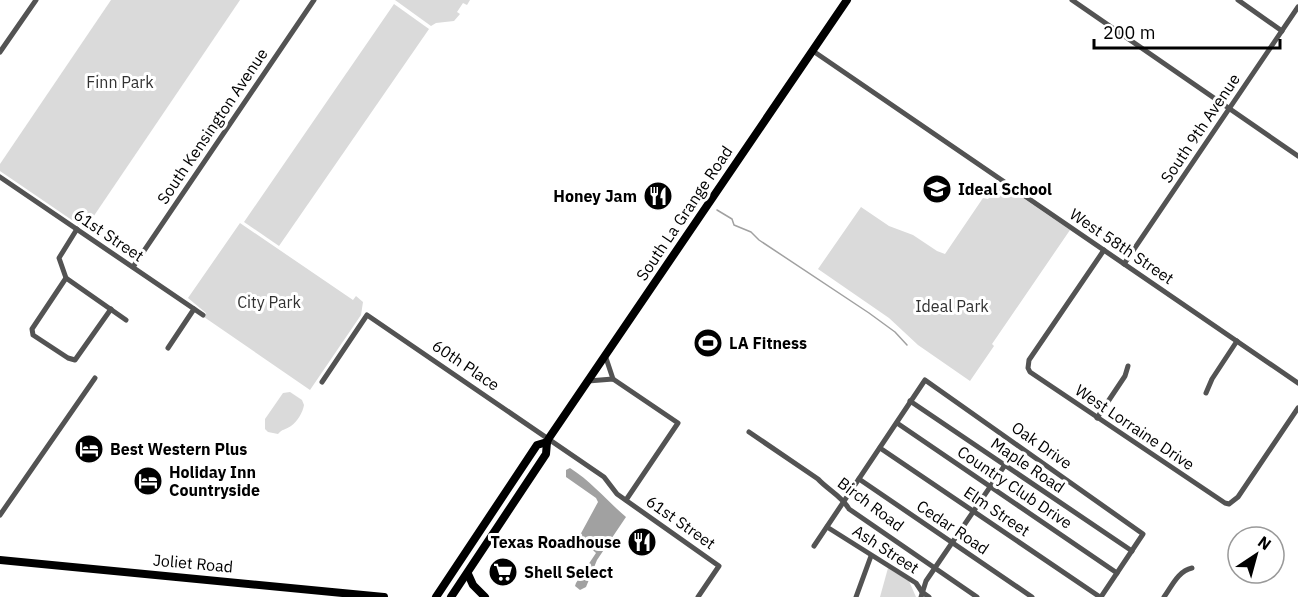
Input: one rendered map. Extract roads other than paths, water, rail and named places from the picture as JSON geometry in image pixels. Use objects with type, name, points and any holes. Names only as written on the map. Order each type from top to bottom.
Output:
[{"type":"main road","name":"South La Grange Road","points":[[452,597],[546,454],[548,440],[847,0]]},
{"type":"main road","name":"South La Grange Road","points":[[436,597],[537,445],[548,440]]},
{"type":"main road","name":"Joliet Road","points":[[0,560],[384,597]]},
{"type":"main road","points":[[468,574],[473,585],[485,597]]},
{"type":"street","points":[[0,52],[36,0]]},
{"type":"street","name":"South Kensington Avenue","points":[[133,267],[314,0]]},
{"type":"street","points":[[1072,0],[1298,156]]},
{"type":"street","points":[[1239,0],[1282,31]]},
{"type":"street","name":"South 9th Avenue","points":[[1124,264],[1298,7]]},
{"type":"street","name":"West 58th Street","points":[[813,51],[1298,383]]},
{"type":"street","name":"61st Street","points":[[0,177],[203,315]]},
{"type":"street","points":[[77,229],[59,258],[66,278],[126,320]]},
{"type":"street","name":"West Lorraine Drive","points":[[1104,250],[1029,360],[1028,368],[1219,502],[1229,504],[1238,497],[1298,408]]},
{"type":"street","points":[[66,278],[32,329],[33,335],[68,358],[75,360],[111,309]]},
{"type":"street","points":[[168,348],[194,309]]},
{"type":"street","name":"60th Place","points":[[322,382],[367,315],[548,440]]},
{"type":"street","points":[[1206,393],[1212,379],[1237,341]]},
{"type":"street","points":[[588,381],[613,379],[605,356]]},
{"type":"street","points":[[1097,418],[1125,376],[1128,366]]},
{"type":"street","points":[[0,515],[95,378]]},
{"type":"street","name":"61st Street","points":[[613,379],[678,423],[626,500]]},
{"type":"street","name":"Oak Drive","points":[[909,401],[925,380],[1120,515],[1143,534],[1131,551]]},
{"type":"street","points":[[814,546],[897,423],[909,401]]},
{"type":"street","name":"Maple Road","points":[[909,401],[1131,551]]},
{"type":"street","name":"Country Club Drive","points":[[897,423],[1117,573]]},
{"type":"street","name":"Birch Road","points":[[748,432],[819,480],[826,488],[845,500],[849,508],[977,597]]},
{"type":"street","name":"61st Street","points":[[548,440],[604,477],[609,485],[626,500],[719,566],[698,597]]},
{"type":"street","name":"Elm Street","points":[[880,448],[1100,597]]},
{"type":"street","points":[[921,595],[926,581],[1005,465]]},
{"type":"street","name":"Cedar Road","points":[[859,479],[1032,597]]},
{"type":"street","name":"Ash Street","points":[[826,527],[916,583],[921,595],[929,597]]},
{"type":"street","points":[[1100,597],[1131,551]]},
{"type":"street","points":[[856,597],[871,556]]},
{"type":"street","points":[[1164,597],[1179,576],[1186,569],[1192,568]]},
{"type":"waterway","points":[[717,210],[732,219],[734,225],[751,232],[759,240],[869,313],[895,332],[907,345]]},
{"type":"place","name":"Ideal School","points":[[937,189]]},
{"type":"place","name":"Honey Jam","points":[[658,196]]},
{"type":"place","name":"LA Fitness","points":[[708,343]]},
{"type":"place","name":"Best Western Plus","points":[[89,449]]},
{"type":"place","name":"Holiday Inn Countryside","points":[[148,481]]},
{"type":"place","name":"Texas Roadhouse","points":[[642,542]]},
{"type":"place","name":"Shell Select","points":[[503,572]]},
{"type":"park label","name":"Finn Park","points":[[120,82]]},
{"type":"park label","name":"City Park","points":[[269,302]]},
{"type":"park label","name":"Ideal Park","points":[[952,306]]}]
